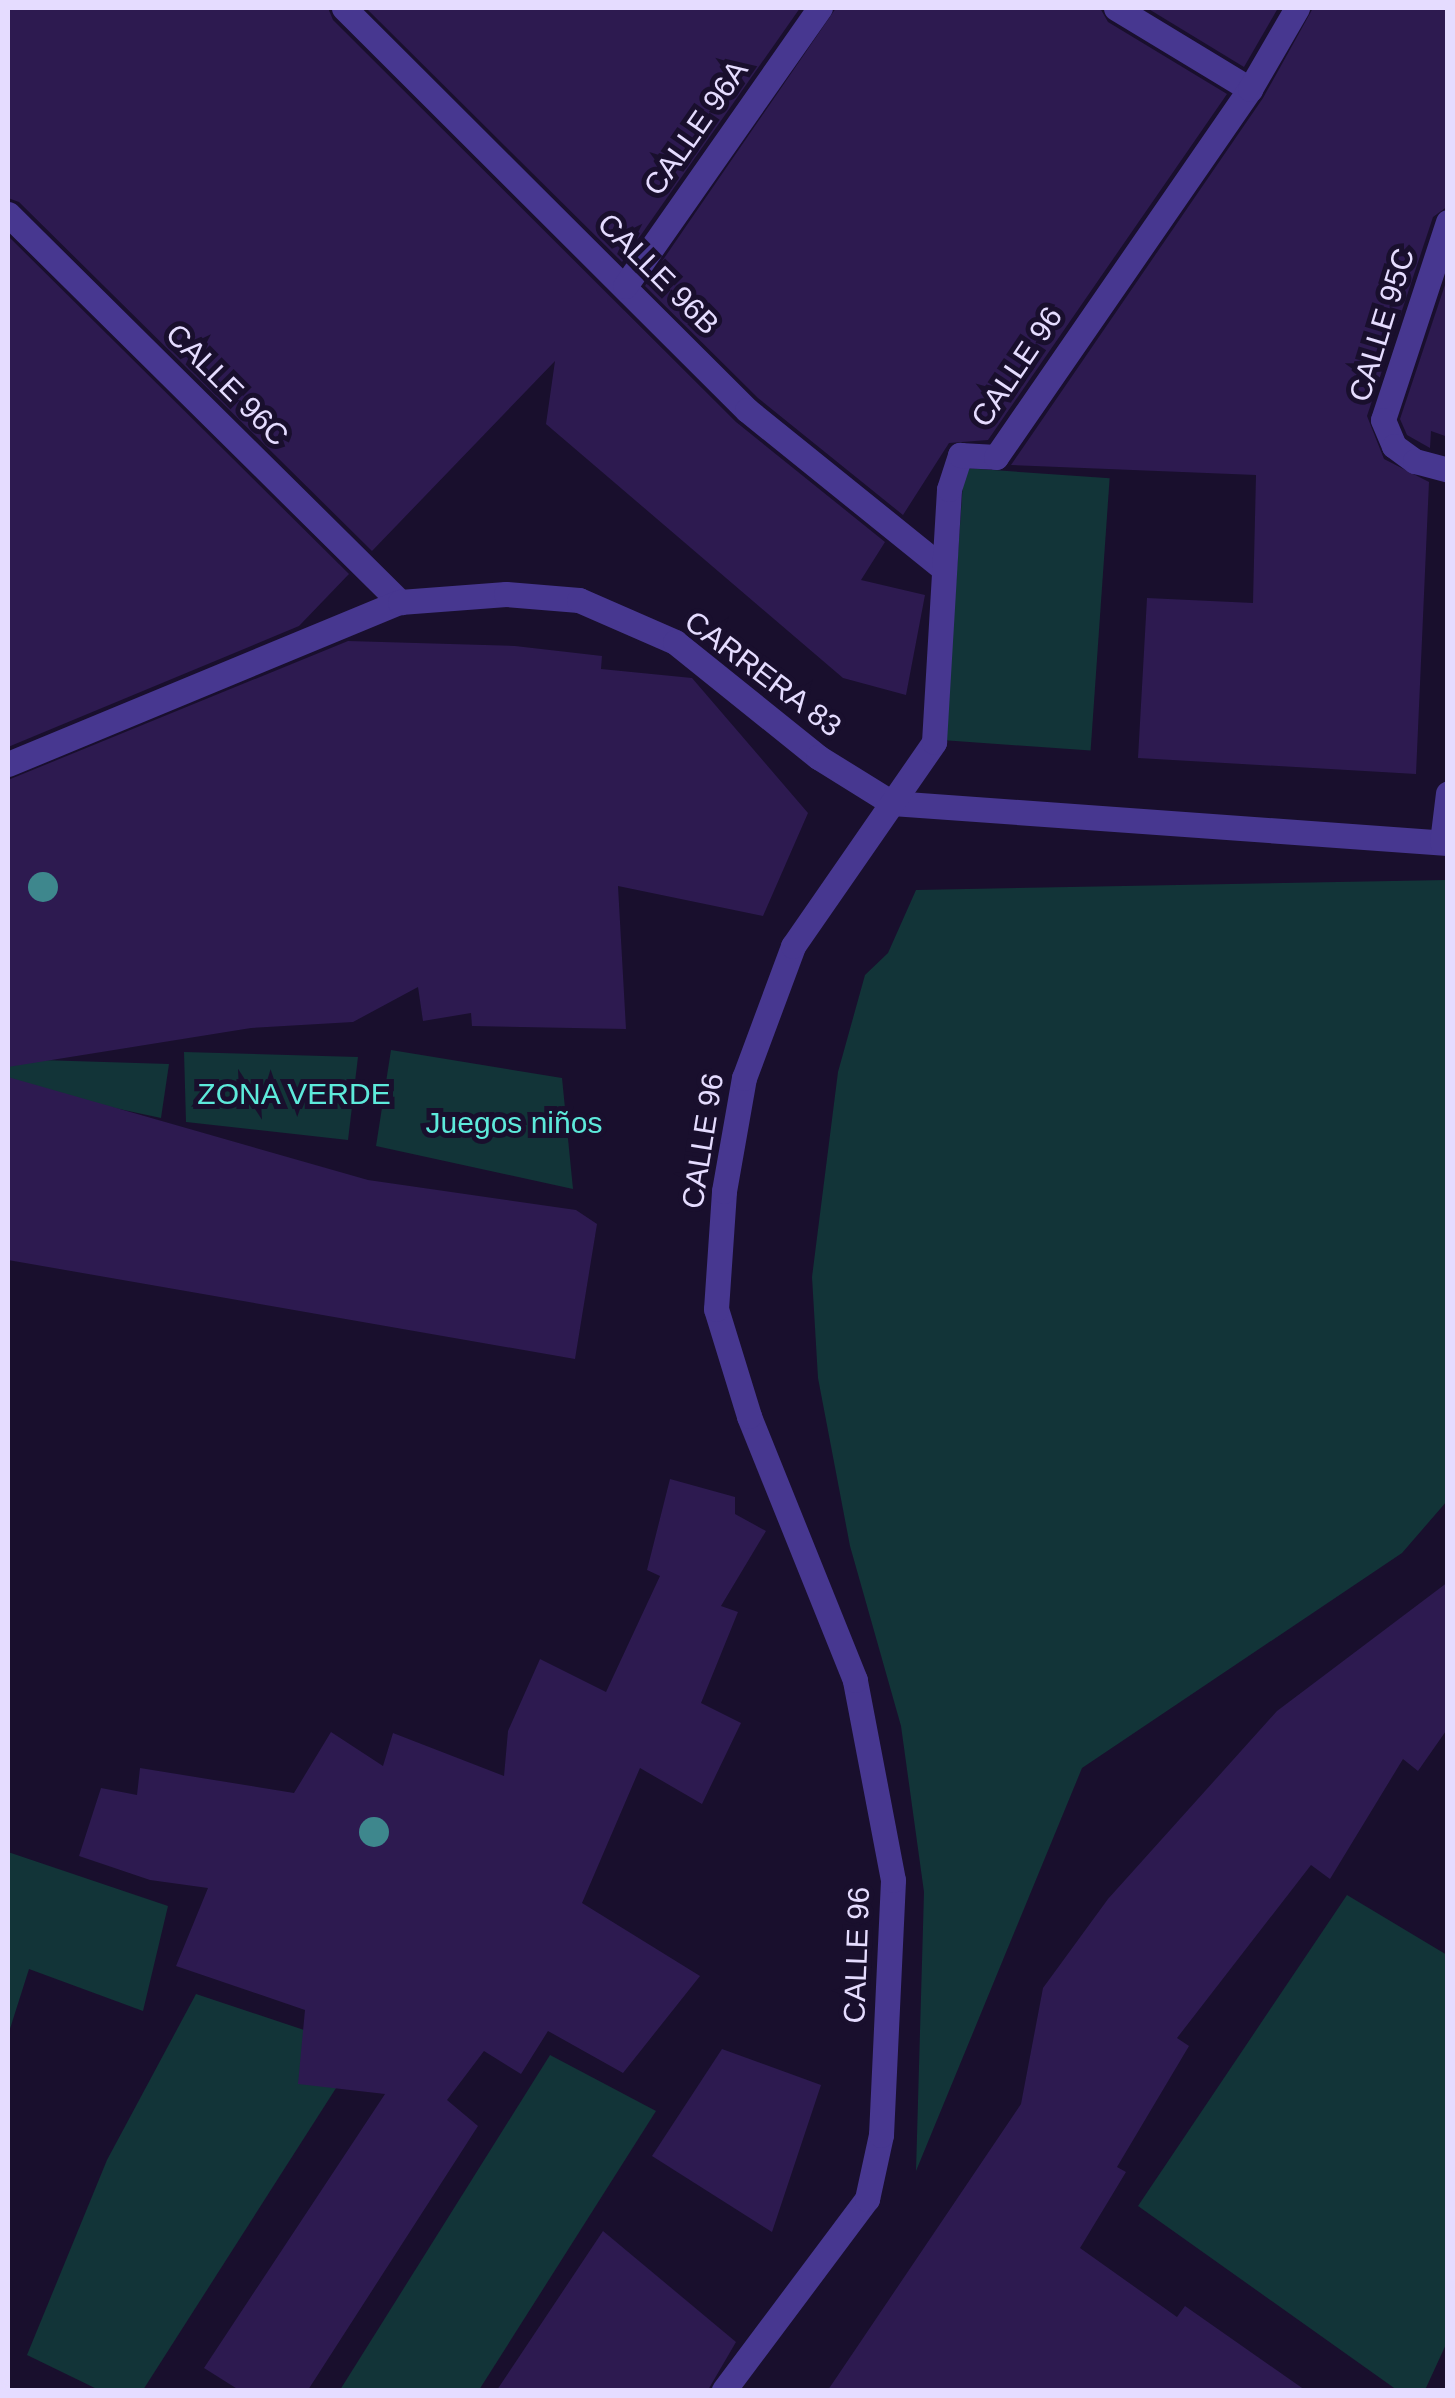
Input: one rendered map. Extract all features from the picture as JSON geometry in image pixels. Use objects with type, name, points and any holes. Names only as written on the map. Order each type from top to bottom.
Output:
[{"type":"street","name":"CALLE 96B","points":[[344,8],[747,410],[943,568]]},
{"type":"street","name":"CALLE 96A","points":[[624,286],[820,8]]},
{"type":"street","points":[[1116,8],[1250,88]]},
{"type":"street","name":"CALLE 96","points":[[724,2390],[851,2228],[867,2199],[880,2135],[893,1880],[879,1784],[855,1680],[748,1416],[716,1310],[724,1191],[744,1078],[793,946],[934,742],[949,489],[960,456],[996,457],[1250,88],[1297,8]]},
{"type":"street","name":"CALLE 96C","points":[[8,214],[400,602]]},
{"type":"street","name":"CALLE 95C","points":[[1448,222],[1384,420],[1394,446],[1415,461],[1448,470]]},
{"type":"street","name":"CARRERA 83","points":[[8,764],[400,602],[506,594],[579,600],[675,642],[818,757],[892,803],[1445,843]]},
{"type":"street","points":[[1445,843],[1448,793]]},
{"type":"green space","points":[[964,468],[1110,478],[1091,751],[945,740]]},
{"type":"green space","points":[[1447,880],[1447,1501],[1402,1553],[1082,1768],[916,2171],[924,1892],[901,1726],[850,1546],[818,1378],[812,1277],[838,1072],[865,975],[888,953],[916,890]]},
{"type":"green space","name":"Juegos niños","points":[[391,1050],[562,1078],[573,1189],[376,1146]]},
{"type":"green space","name":"ZONA VERDE","points":[[184,1052],[358,1057],[348,1140],[186,1122]]},
{"type":"green space","name":"ZONA VERDE","points":[[8,1059],[169,1064],[161,1118],[8,1085]]},
{"type":"green space","points":[[8,1852],[168,1906],[143,2011],[29,1969],[8,2035]]},
{"type":"green space","points":[[1347,1895],[1447,1955],[1448,2340],[1425,2390],[1397,2390],[1138,2206]]},
{"type":"green space","points":[[196,1994],[361,2049],[143,2390],[99,2390],[27,2355],[107,2160]]},
{"type":"green space","points":[[550,2055],[656,2111],[479,2390],[340,2390]]},
{"type":"building","points":[[8,8],[328,8],[333,20],[736,422],[885,542],[861,580],[925,595],[906,695],[843,678],[546,424],[555,361],[372,551],[19,202],[8,198]]},
{"type":"building","points":[[366,8],[800,8],[622,262]]},
{"type":"building","points":[[836,8],[1100,8],[1108,22],[1227,94],[988,440],[949,443],[903,515],[758,398],[645,286]]},
{"type":"building","points":[[1147,8],[1278,8],[1244,67]]},
{"type":"building","points":[[1313,8],[1448,8],[1448,206],[1433,217],[1367,416],[1384,459],[1429,482],[1416,774],[1138,758],[1147,598],[1253,603],[1256,475],[1011,465],[1263,98]]},
{"type":"building","points":[[8,236],[349,574],[299,626],[8,747]]},
{"type":"building","points":[[1448,276],[1448,437],[1431,431],[1430,448],[1407,435],[1400,419]]},
{"type":"building","points":[[348,641],[515,646],[602,656],[601,669],[692,678],[808,813],[763,916],[618,886],[626,1029],[472,1026],[471,1013],[423,1021],[418,987],[353,1022],[251,1028],[8,1067],[8,780]]},
{"type":"building","points":[[8,1077],[368,1180],[576,1210],[597,1224],[575,1359],[8,1260]]},
{"type":"building","points":[[670,1479],[735,1497],[735,1514],[766,1531],[721,1606],[738,1612],[701,1703],[741,1723],[702,1804],[640,1768],[582,1903],[700,1976],[623,2073],[548,2031],[521,2074],[484,2051],[447,2100],[478,2126],[308,2390],[239,2390],[204,2368],[385,2094],[298,2084],[305,2010],[176,1966],[208,1888],[150,1880],[79,1856],[101,1788],[137,1795],[140,1768],[294,1793],[331,1732],[383,1766],[393,1733],[504,1776],[508,1731],[540,1659],[606,1692],[660,1576],[647,1570]]},
{"type":"building","points":[[1448,1582],[1448,1728],[1418,1771],[1403,1759],[1330,1879],[1311,1865],[1177,2038],[1189,2046],[1117,2167],[1126,2172],[1080,2248],[1177,2317],[1185,2306],[1305,2390],[828,2390],[1021,2104],[1043,1988],[1108,1899],[1277,1711]]},
{"type":"building","points":[[722,2049],[821,2085],[772,2232],[652,2156]]},
{"type":"building","points":[[603,2231],[736,2342],[708,2390],[497,2390]]}]
